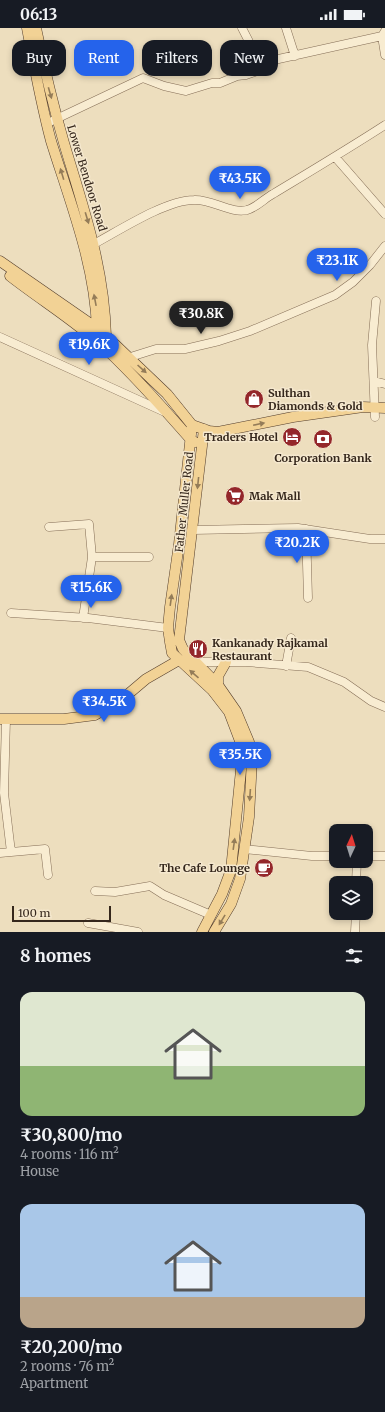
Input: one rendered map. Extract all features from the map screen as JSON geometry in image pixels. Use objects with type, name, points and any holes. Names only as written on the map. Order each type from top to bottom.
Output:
[{"type":"main road","points":[[27,28],[84,245],[96,309],[98,336]]},
{"type":"main road","name":"Lower Bendoor Road","points":[[36,28],[48,86],[52,121],[94,244],[104,293],[98,336]]},
{"type":"main road","points":[[0,260],[98,336],[129,357],[167,394],[192,425],[218,432],[293,417],[378,410]]},
{"type":"main road","name":"Father Muller Road","points":[[0,268],[98,336],[117,361],[169,414],[192,441],[202,444],[179,640],[183,649],[195,662]]},
{"type":"main road","points":[[192,425],[192,441],[168,628],[172,652],[212,690],[229,712],[240,741],[242,760],[230,870],[222,894],[202,932]]},
{"type":"main road","points":[[202,444],[204,429]]},
{"type":"main road","points":[[3,719],[64,719],[95,715],[120,701],[146,679],[179,660],[195,662],[218,685],[236,711],[250,742],[252,759],[249,817],[240,879],[236,893],[214,932]]},
{"type":"main road","points":[[218,685],[218,676],[226,662]]},
{"type":"street","points":[[242,28],[248,40]]},
{"type":"street","points":[[286,28],[295,56]]},
{"type":"street","points":[[278,59],[383,34],[385,55]]},
{"type":"street","points":[[52,121],[143,78],[164,86],[186,91],[242,76]]},
{"type":"street","points":[[84,245],[94,244],[172,204],[193,200],[211,201],[233,210],[248,210],[272,194],[336,158],[385,125]]},
{"type":"street","points":[[336,158],[385,214]]},
{"type":"street","points":[[117,361],[156,349],[185,349],[219,341],[250,331],[335,295],[353,282],[370,265],[385,246]]},
{"type":"street","points":[[376,301],[372,344],[374,381],[378,410]]},
{"type":"street","points":[[0,337],[169,414]]},
{"type":"street","points":[[374,381],[385,384]]},
{"type":"street","points":[[49,526],[90,524],[92,557],[83,618]]},
{"type":"street","points":[[193,530],[244,528],[306,529],[370,539],[385,539]]},
{"type":"street","points":[[306,529],[308,598]]},
{"type":"street","points":[[92,557],[149,557]]},
{"type":"street","points":[[11,613],[83,618],[168,628]]},
{"type":"street","points":[[286,666],[291,638]]},
{"type":"street","points":[[195,662],[246,662],[308,667],[344,682],[371,701],[385,707]]},
{"type":"street","points":[[3,719],[4,793],[11,852]]},
{"type":"street","points":[[0,853],[45,849],[48,875]]},
{"type":"street","points":[[244,849],[312,856],[329,856]]},
{"type":"street","points":[[373,856],[385,856]]},
{"type":"street","points":[[94,891],[115,892],[150,886],[164,895],[212,915]]},
{"type":"street","points":[[355,932],[356,920]]},
{"type":"street","points":[[88,923],[113,929],[138,932]]},
{"type":"place","name":"Sulthan Diamonds & Gold","points":[[254,399]]},
{"type":"place","name":"Traders Hotel","points":[[292,437]]},
{"type":"place","name":"Corporation Bank","points":[[323,439]]},
{"type":"place","name":"Mak Mall","points":[[235,496]]},
{"type":"place","name":"Kankanady Rajkamal Restaurant","points":[[198,649]]},
{"type":"place","name":"The Cafe Lounge","points":[[264,868]]}]
